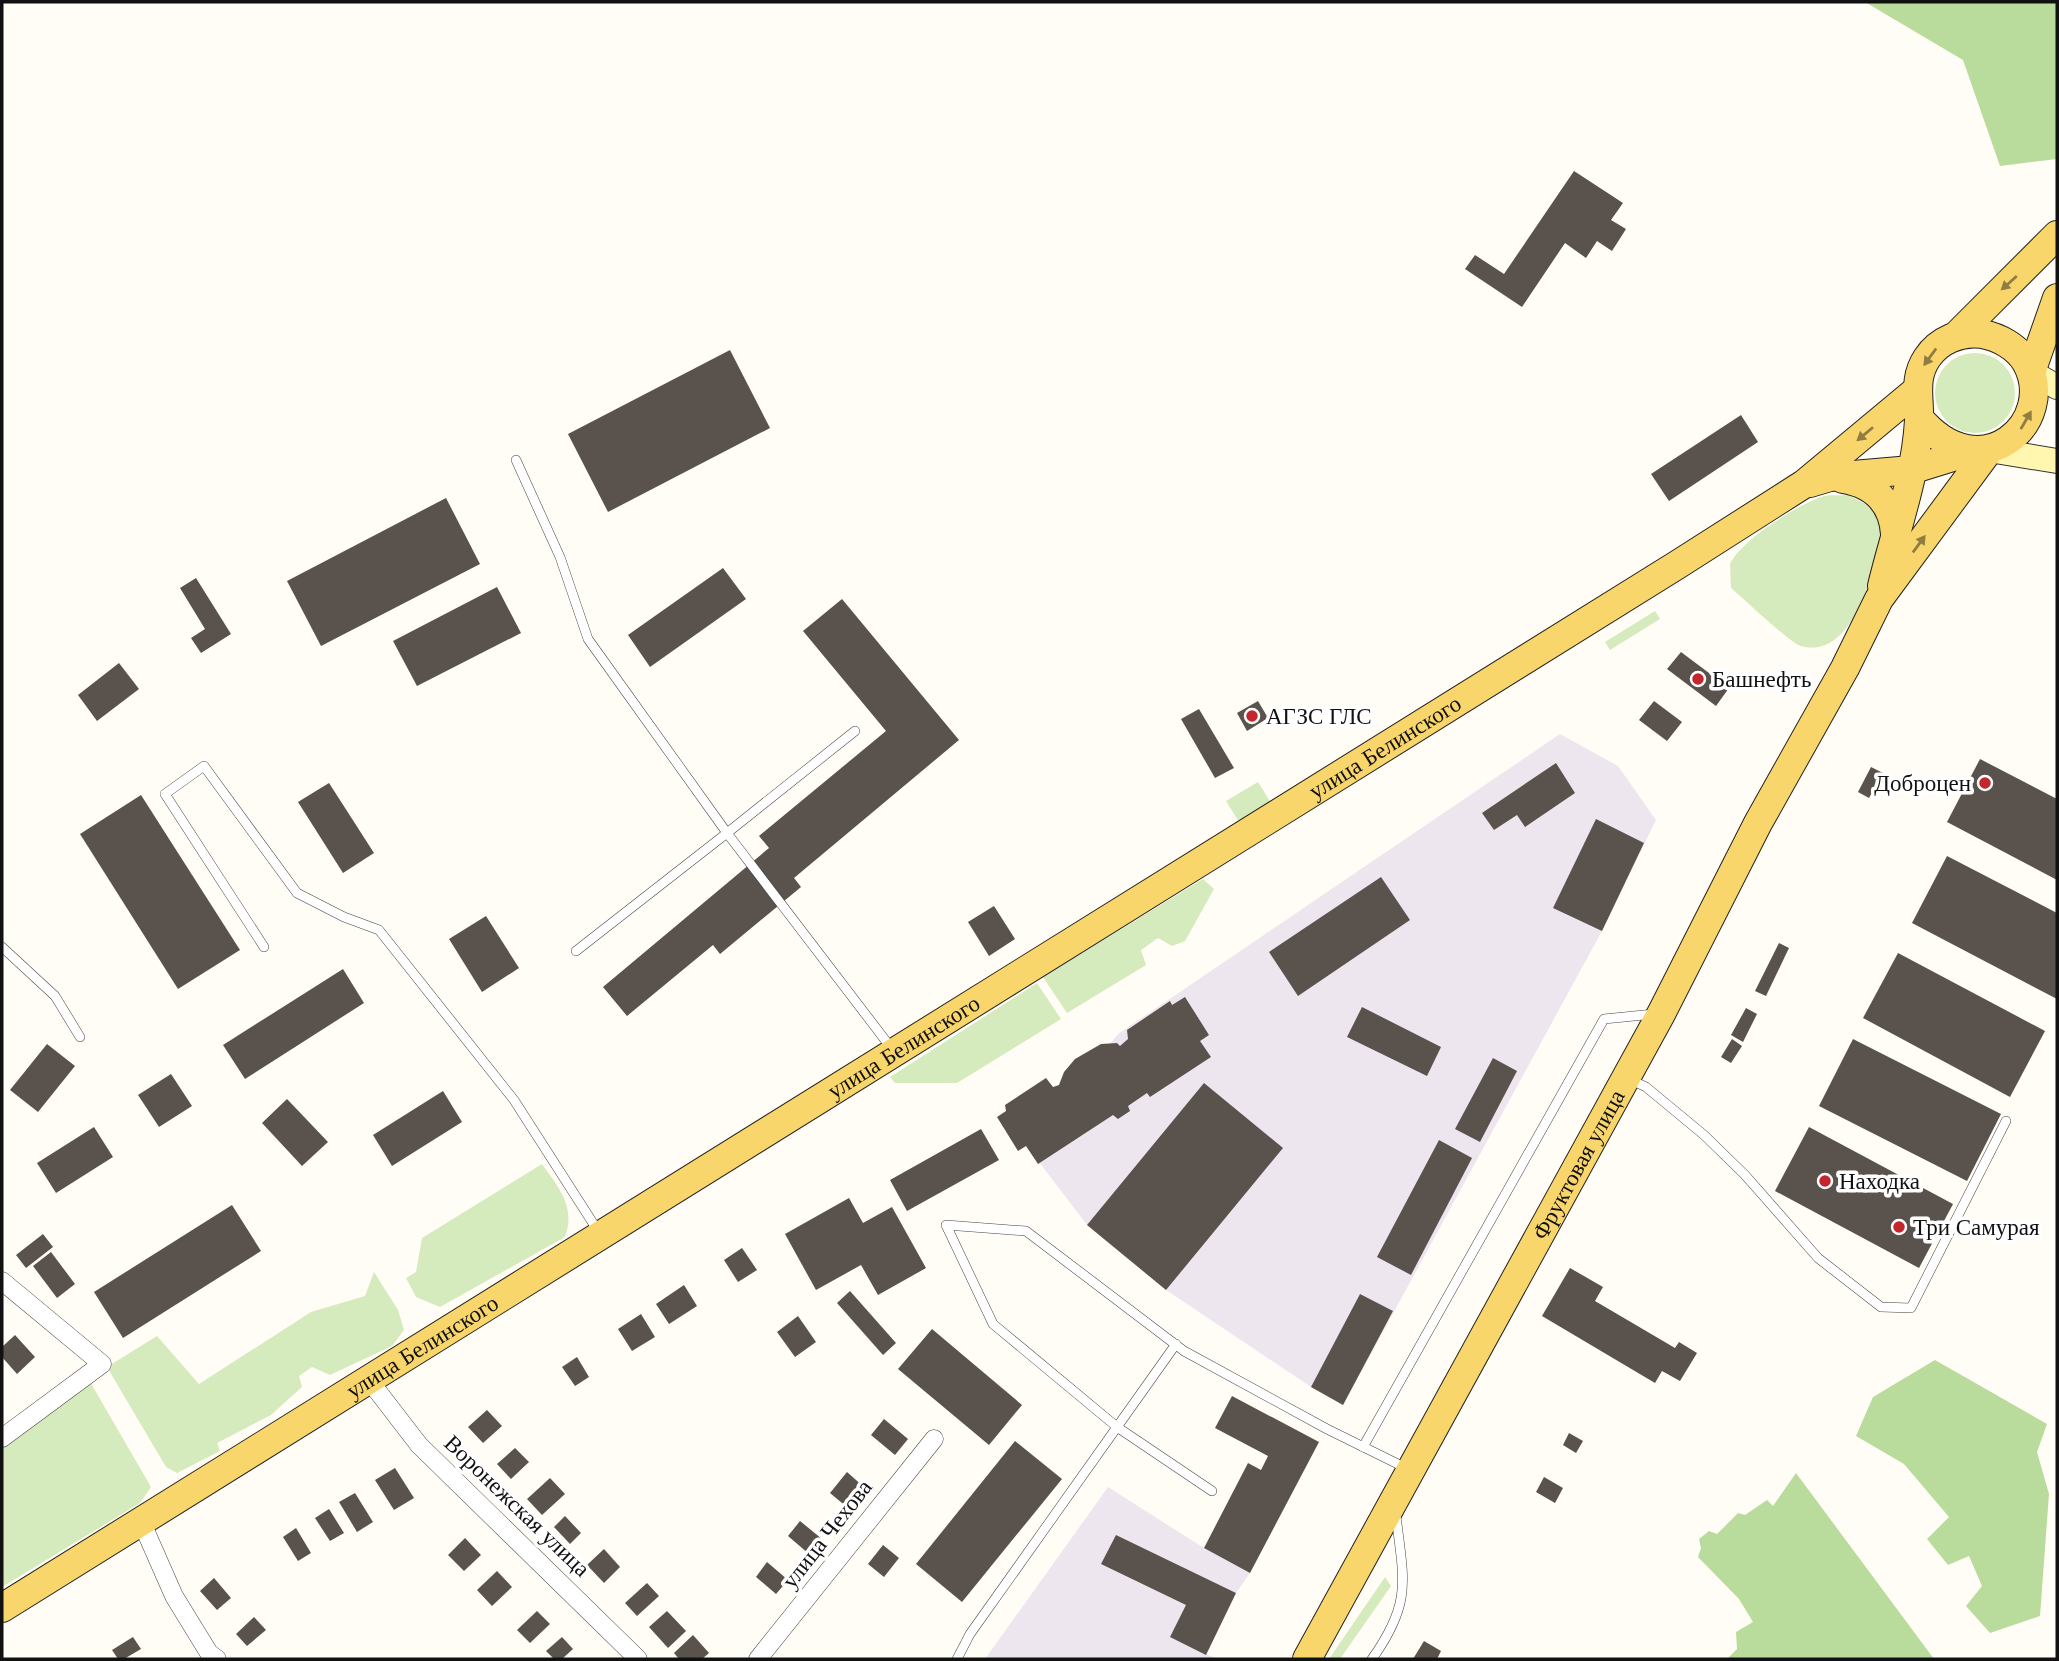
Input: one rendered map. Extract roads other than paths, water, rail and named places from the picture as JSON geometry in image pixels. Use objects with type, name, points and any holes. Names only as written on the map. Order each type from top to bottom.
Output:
[{"type":"main road","points":[[1879,599],[1911,470],[1919,418],[1917,390],[1920,372],[1928,357],[1957,335],[2057,234]]},
{"type":"main road","points":[[2031,372],[2057,298]]},
{"type":"main road","points":[[1879,599],[1979,451],[2010,440],[2026,422],[2034,398],[2031,372],[2026,362],[2005,342],[1990,335],[1957,335]]},
{"type":"main road","points":[[2031,372],[2057,387]]},
{"type":"main road","name":"улица Белинского","points":[[2,1608],[1817,481],[1917,390]]},
{"type":"main road","points":[[1919,418],[1938,438],[1979,451],[2057,461]]},
{"type":"main road","name":"улица Белинского","points":[[1817,481],[1911,470],[1979,451]]},
{"type":"main road","points":[[1817,481],[1859,482],[1872,489],[1890,510],[1895,534]]},
{"type":"main road","name":"Фруктовая улица","points":[[1307,1659],[1661,1014],[1758,823],[1845,668],[1879,599]]},
{"type":"street","points":[[2,1281],[102,1364],[2,1438]]},
{"type":"street","name":"Воронежская улица","points":[[369,1380],[419,1445],[638,1659]]},
{"type":"street","name":"улица Чехова","points":[[758,1659],[934,1438]]},
{"type":"street","points":[[141,1521],[174,1596],[209,1653],[217,1659]]},
{"type":"lane","points":[[516,460],[560,557],[588,639],[727,833],[895,1053]]},
{"type":"lane","points":[[576,951],[855,731]]},
{"type":"lane","points":[[264,947],[165,794],[204,766],[298,893],[344,917],[379,930],[514,1100],[601,1236]]},
{"type":"lane","points":[[2,947],[55,996],[80,1037]]},
{"type":"lane","points":[[1363,1447],[1604,1019],[1661,1014]]},
{"type":"lane","points":[[1626,1078],[1646,1087],[1704,1135],[1745,1175],[1818,1258],[1881,1307],[1911,1308],[2006,1121]]},
{"type":"lane","points":[[1212,1491],[1117,1427],[993,1324],[946,1225],[1026,1231],[1176,1345],[1363,1447],[1411,1470]]},
{"type":"lane","points":[[957,1659],[970,1634],[1176,1345]]},
{"type":"lane","points":[[1372,1659],[1392,1631],[1405,1587],[1394,1502]]},
{"type":"place","name":"Башнефть","points":[[1698,679]]},
{"type":"place","name":"АГЗС ГЛС","points":[[1252,716]]},
{"type":"place","name":"Доброцен","points":[[1985,783]]},
{"type":"place","name":"Находка","points":[[1825,1181]]},
{"type":"place","name":"Три Самурая","points":[[1899,1227]]}]
